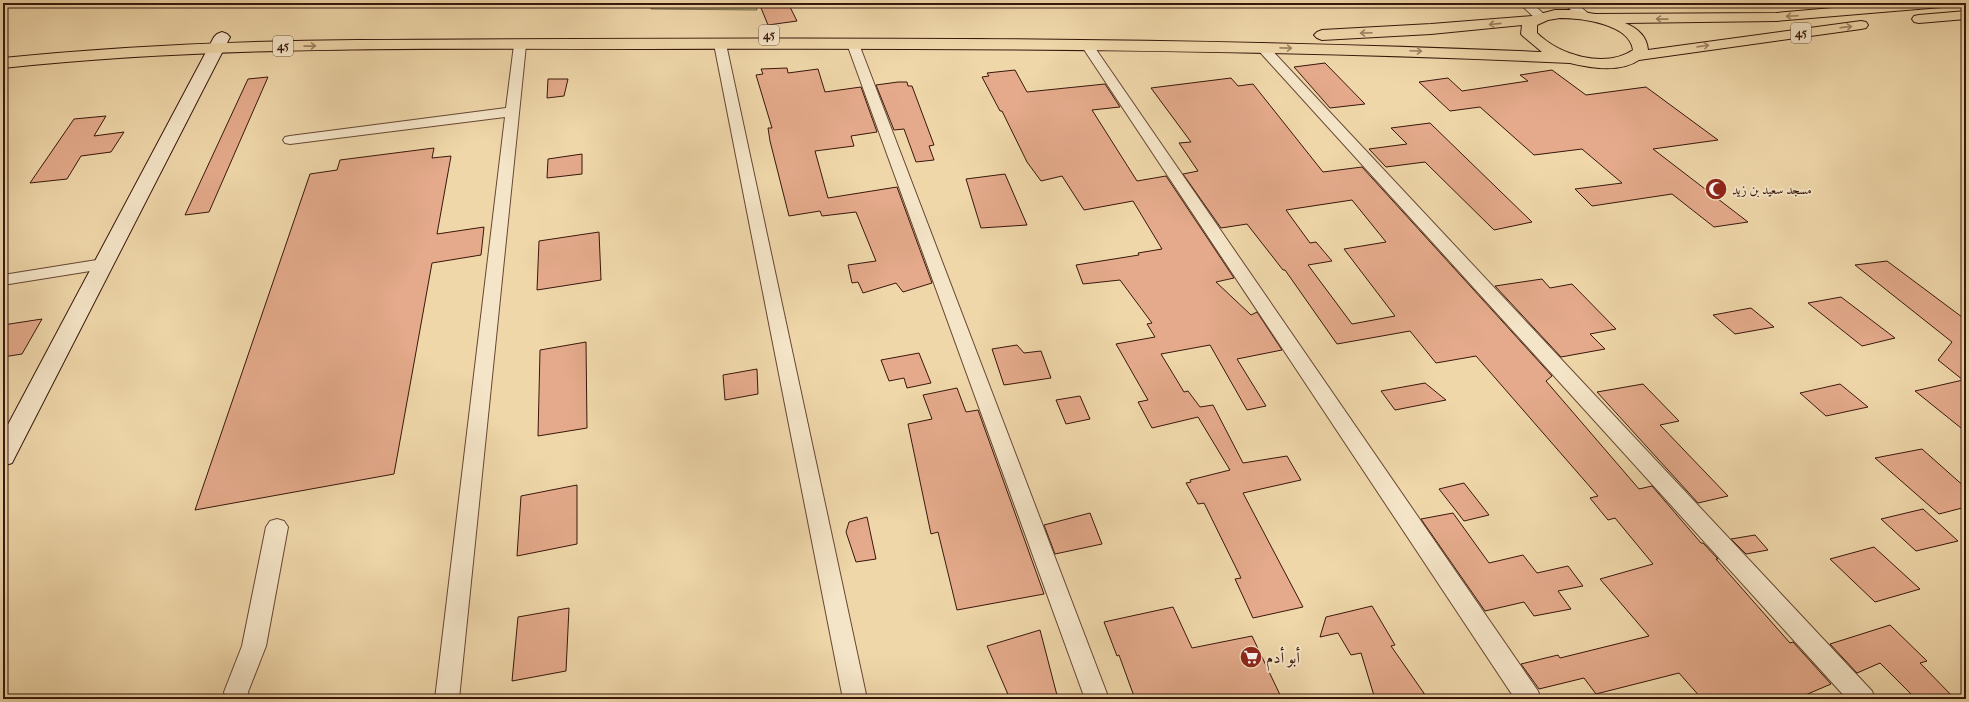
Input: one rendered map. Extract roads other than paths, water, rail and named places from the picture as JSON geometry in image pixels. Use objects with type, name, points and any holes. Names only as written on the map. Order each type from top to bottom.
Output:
[{"type":"highway","name":"45","points":[[1590,16],[1672,19],[1776,17],[1942,3]]},
{"type":"highway","points":[[1560,14],[1590,16],[1618,25],[1635,35],[1642,46],[1641,52],[1630,60],[1610,63],[1572,58],[1548,50],[1533,39],[1528,28],[1537,18],[1560,14]]},
{"type":"highway","points":[[1906,21],[1966,15]]},
{"type":"highway","name":"45","points":[[3,52],[361,34],[1250,36],[1376,33],[1537,18]]},
{"type":"highway","name":"45","points":[[1637,56],[1764,37],[1876,24]]},
{"type":"highway","name":"45","points":[[3,63],[219,42],[1262,47],[1572,58]]},
{"type":"highway","points":[[3,66],[47,58]]},
{"type":"street","points":[[1525,3],[1537,18]]},
{"type":"street","points":[[1569,3],[1590,16]]},
{"type":"street","points":[[3,457],[219,42]]},
{"type":"street","points":[[447,699],[511,112],[520,44]]},
{"type":"street","points":[[720,44],[855,699]]},
{"type":"street","points":[[853,44],[1097,699]]},
{"type":"street","points":[[1087,46],[1529,699]]},
{"type":"street","points":[[1262,47],[1863,699]]},
{"type":"street","points":[[290,140],[511,112]]},
{"type":"street","points":[[3,280],[103,264]]},
{"type":"street","points":[[238,699],[236,692],[254,646],[277,526]]},
{"type":"place","name":"مسجد سعيد بن زيد","points":[[1716,189]]},
{"type":"place","name":"أبو أدم","points":[[1251,657]]}]
